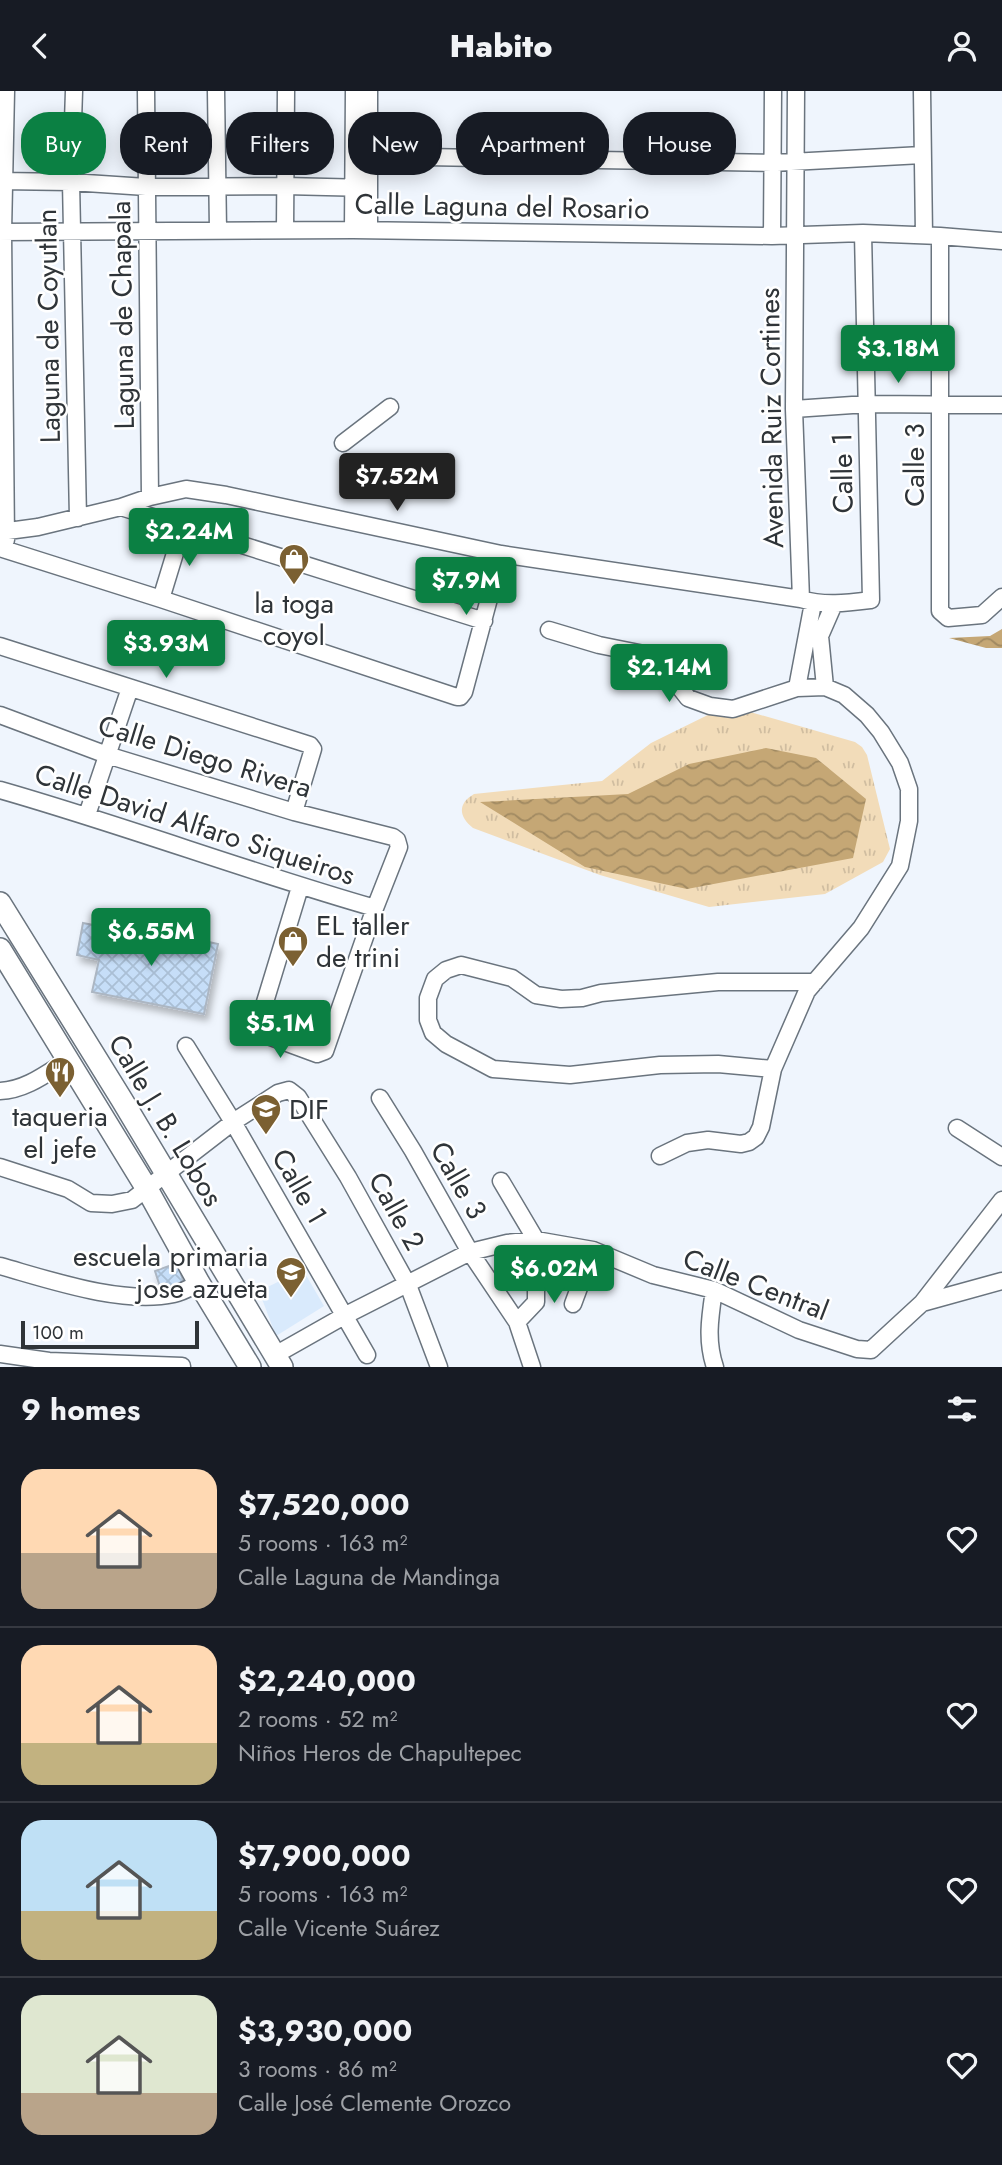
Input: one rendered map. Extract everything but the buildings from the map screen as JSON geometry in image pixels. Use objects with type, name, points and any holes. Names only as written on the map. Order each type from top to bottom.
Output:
[{"type":"main road","name":"Calle J. B. Lobos","points":[[0,903],[279,1361]]},
{"type":"main road","name":"Calle J. B. Lobos","points":[[0,949],[147,1189],[250,1367]]},
{"type":"street","points":[[6,91],[2,181],[3,549],[460,697],[464,692],[501,554]]},
{"type":"street","name":"Laguna de Coyutlan","points":[[74,91],[71,182],[78,518]]},
{"type":"street","name":"Laguna de Chapala","points":[[146,91],[150,497]]},
{"type":"street","points":[[216,91],[218,230]]},
{"type":"street","points":[[285,230],[286,91]]},
{"type":"street","points":[[354,91],[361,230]]},
{"type":"street","points":[[369,91],[369,112]]},
{"type":"street","points":[[772,236],[773,91]]},
{"type":"street","name":"Avenida Ruiz Cortines","points":[[796,91],[794,409],[807,601],[813,636]]},
{"type":"street","points":[[922,91],[922,155],[932,235]]},
{"type":"street","points":[[442,157],[772,163],[922,155]]},
{"type":"street","points":[[360,188],[363,175]]},
{"type":"street","points":[[2,181],[146,187],[360,188]]},
{"type":"street","name":"Calle Laguna del Rosario","points":[[2,232],[361,230],[772,236],[863,233],[1002,241]]},
{"type":"street","name":"Calle 1","points":[[3,531],[78,518],[186,489],[226,495],[501,554],[807,601],[834,604],[871,600],[863,233]]},
{"type":"street","name":"Calle 3","points":[[932,235],[941,404],[940,611],[948,618],[982,615],[1002,597]]},
{"type":"street","points":[[794,409],[867,404],[1002,405]]},
{"type":"street","points":[[343,443],[390,407]]},
{"type":"street","points":[[121,507],[484,621]]},
{"type":"street","points":[[161,599],[183,527]]},
{"type":"street","points":[[797,688],[813,636],[834,604]]},
{"type":"street","points":[[549,630],[599,645],[649,655],[663,666],[688,698],[710,706],[733,709],[797,688],[825,687],[845,695],[855,702],[881,732],[905,774],[909,789],[909,821],[900,866],[861,928],[807,991],[773,1069],[761,1127],[756,1136],[741,1144],[708,1140],[687,1143],[660,1156]]},
{"type":"street","points":[[813,636],[825,687]]},
{"type":"street","points":[[0,646],[310,745],[313,749],[293,812]]},
{"type":"street","points":[[87,815],[130,688]]},
{"type":"street","name":"Calle Diego Rivera","points":[[0,715],[107,755],[293,812],[393,837],[399,847],[375,908]]},
{"type":"street","name":"Calle David Alfaro Siqueiros","points":[[0,790],[87,815],[300,887],[375,908]]},
{"type":"street","points":[[300,887],[258,1030],[317,1054],[325,1051],[375,908]]},
{"type":"street","points":[[773,1069],[718,1064],[660,1065],[570,1075],[493,1069],[446,1044],[433,1033],[428,1020],[428,998],[435,979],[446,969],[461,965],[512,978],[536,995],[561,999],[718,982],[815,982]]},
{"type":"street","name":"Calle 1","points":[[186,1046],[233,1122],[367,1355]]},
{"type":"street","points":[[0,1091],[15,1090],[68,1060]]},
{"type":"street","name":"Calle 2","points":[[233,1122],[278,1093],[289,1090],[298,1097],[348,1177],[408,1285],[439,1367]]},
{"type":"street","name":"Calle 3","points":[[380,1098],[470,1252],[517,1322],[532,1367]]},
{"type":"street","points":[[0,1167],[68,1189],[91,1203],[132,1201],[233,1122]]},
{"type":"street","points":[[957,1128],[1002,1157]]},
{"type":"street","points":[[501,1181],[536,1240],[536,1302],[517,1322]]},
{"type":"street","points":[[922,1303],[1002,1200]]},
{"type":"street","name":"Calle Central","points":[[279,1361],[344,1316],[470,1252],[507,1243],[536,1240],[593,1250],[653,1275],[715,1290],[799,1330],[857,1349],[871,1350],[922,1303]]},
{"type":"street","points":[[573,1304],[593,1250]]},
{"type":"street","points":[[0,1266],[100,1292],[142,1296],[175,1294],[199,1283]]},
{"type":"street","points":[[922,1303],[1002,1281]]},
{"type":"street","points":[[715,1290],[708,1331],[715,1367]]},
{"type":"street","points":[[0,1354],[48,1364],[182,1366]]},
{"type":"shaded area","name":"escuela primaria jose azueta","points":[[303,1270],[324,1306],[276,1336],[259,1291]]},
{"type":"green space","points":[[733,707],[855,742],[862,747],[867,755],[890,849],[883,862],[825,894],[709,907],[600,875],[473,828],[463,815],[465,802],[474,794],[602,781],[651,743],[722,708]]},
{"type":"water","points":[[1002,629],[1002,648],[986,648],[949,638],[990,636]]},
{"type":"water","points":[[766,748],[816,758],[866,799],[853,858],[687,889],[585,867],[480,802],[628,794],[689,764]]},
{"type":"place","name":"la toga coyol","points":[[294,586]]},
{"type":"place","name":"EL taller de trini","points":[[293,968]]},
{"type":"place","name":"taqueria el jefe","points":[[60,1099]]},
{"type":"place","name":"DIF","points":[[266,1136]]},
{"type":"place","name":"escuela primaria jose azueta","points":[[291,1299]]}]
